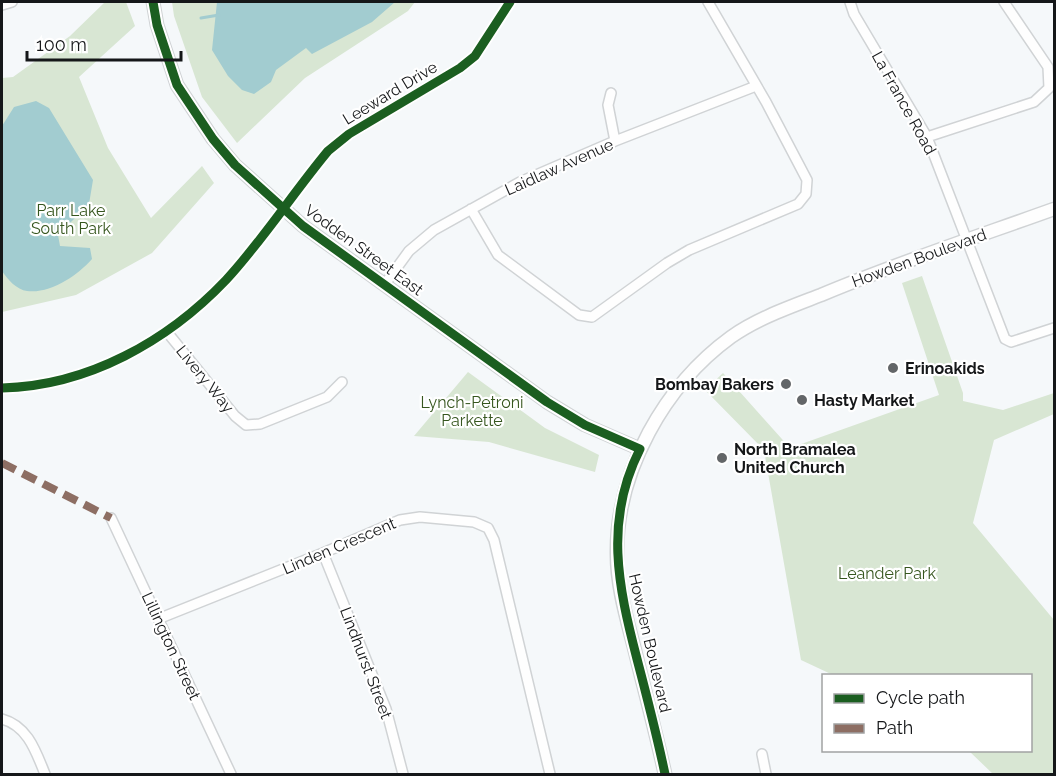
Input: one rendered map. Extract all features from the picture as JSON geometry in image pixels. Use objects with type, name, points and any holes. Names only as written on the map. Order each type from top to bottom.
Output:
[{"type":"street","points":[[2,5],[12,2]]},
{"type":"street","name":"Vodden Street East","points":[[153,2],[157,25],[177,85],[213,139],[235,165],[283,208],[331,246],[568,416],[594,430],[640,449]]},
{"type":"street","name":"Leeward Drive","points":[[2,388],[20,387],[81,375],[135,352],[167,332],[224,281],[328,151],[349,134],[460,68],[475,56],[510,2]]},
{"type":"street","points":[[471,209],[498,255],[579,315],[592,317],[667,262],[689,250],[798,204],[806,194],[807,180],[708,2]]},
{"type":"street","name":"La France Road","points":[[849,2],[927,137],[1005,339],[1011,342],[1054,328]]},
{"type":"street","points":[[927,137],[1034,102],[1049,88],[1048,67],[1004,2]]},
{"type":"street","name":"Laidlaw Avenue","points":[[385,284],[409,251],[434,230],[520,182],[615,141],[756,86]]},
{"type":"street","points":[[610,93],[608,105],[615,141]]},
{"type":"street","name":"Howden Boulevard","points":[[665,774],[624,608],[616,555],[617,535],[629,473],[640,449],[670,399],[704,359],[759,320],[852,282],[1054,209]]},
{"type":"street","name":"Livery Way","points":[[167,332],[235,416],[246,425],[260,424],[327,397],[342,382]]},
{"type":"street","name":"Linden Crescent","points":[[158,619],[323,554],[400,520],[420,517],[474,522],[488,528],[494,540],[550,774]]},
{"type":"street","name":"Lillington Street","points":[[111,518],[231,774]]},
{"type":"street","name":"Lindhurst Street","points":[[323,554],[386,709],[403,774]]},
{"type":"street","points":[[2,719],[22,730],[32,743],[45,774]]},
{"type":"street","points":[[762,754],[766,774]]},
{"type":"green space","name":"Parr Lake South Park","points":[[105,2],[126,2],[135,26],[79,77],[108,148],[151,218],[202,166],[214,183],[152,253],[76,295],[2,312],[2,78],[13,77],[70,36]]},
{"type":"green space","points":[[172,2],[415,2],[408,11],[305,78],[237,143],[202,97],[174,16]]},
{"type":"green space","name":"Leander Park","points":[[922,276],[963,393],[963,401],[1003,410],[1054,393],[1054,414],[994,440],[973,523],[1054,620],[1054,774],[993,774],[970,752],[1032,752],[1032,674],[831,674],[801,660],[764,450],[705,390],[723,373],[790,448],[939,395],[902,283]]},
{"type":"green space","name":"Lynch-Petroni Parkette","points":[[468,372],[545,428],[599,455],[595,472],[489,442],[414,436]]},
{"type":"water","points":[[217,2],[395,2],[372,22],[312,54],[306,48],[276,70],[271,82],[254,94],[242,90],[228,76],[212,50]]},
{"type":"water","points":[[36,101],[49,108],[93,180],[89,204],[58,235],[60,246],[90,248],[92,259],[79,272],[54,287],[27,291],[9,281],[2,271],[2,126],[14,107]]},
{"type":"waterway","points":[[201,18],[219,15]]},
{"type":"marked path","points":[[2,463],[111,518]]},
{"type":"cycle path","points":[[153,2],[157,25],[177,85],[213,139],[235,165],[303,226],[547,402],[585,425],[640,449],[629,475],[622,502],[618,527],[618,553],[624,605],[665,774]]},
{"type":"cycle path","points":[[2,388],[65,379],[95,369],[124,356],[179,322],[240,265],[328,151],[349,134],[460,68],[475,56],[510,2]]},
{"type":"place","name":"Erinoakids","points":[[893,368]]},
{"type":"place","name":"Bombay Bakers","points":[[786,384]]},
{"type":"place","name":"Hasty Market","points":[[802,400]]},
{"type":"place","name":"North Bramalea United Church","points":[[722,458]]}]
